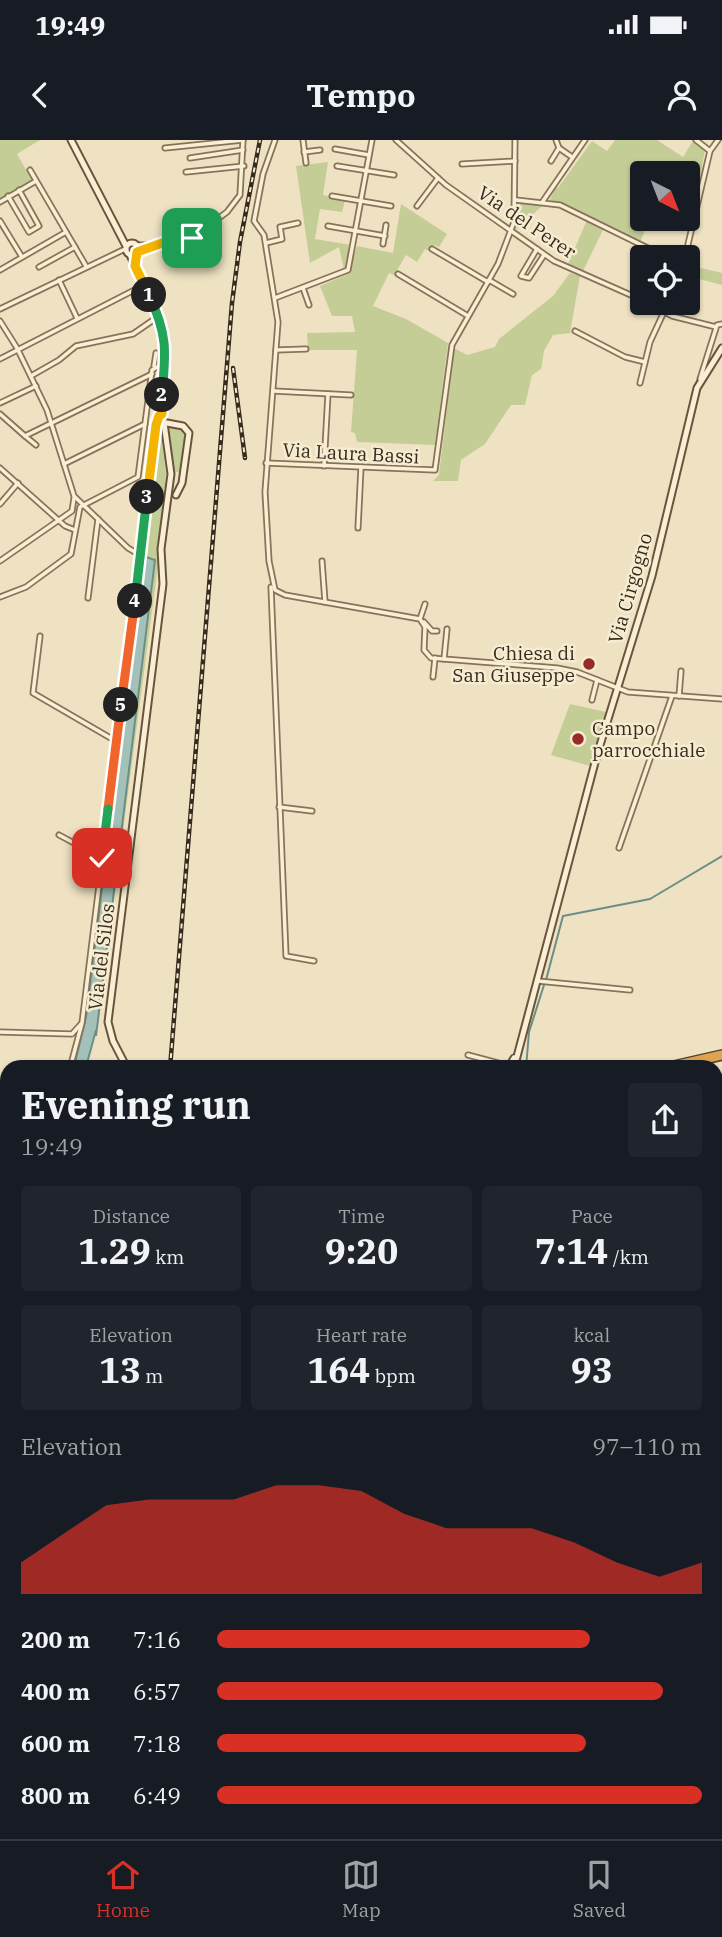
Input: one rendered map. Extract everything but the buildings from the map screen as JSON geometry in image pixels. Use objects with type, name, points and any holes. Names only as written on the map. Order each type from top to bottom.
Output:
[{"type":"highway","points":[[700,1060],[722,1055]]},
{"type":"street","points":[[71,140],[132,249]]},
{"type":"street","points":[[0,309],[86,267],[132,249],[190,234],[199,238],[209,223],[227,212],[238,200],[244,166],[243,140],[165,148]]},
{"type":"street","points":[[275,140],[263,174],[254,221],[265,243],[278,322],[266,463],[272,682],[286,956],[314,961]]},
{"type":"street","points":[[303,140],[306,163]]},
{"type":"street","points":[[274,298],[347,272],[372,140]]},
{"type":"street","name":"Via del Perer","points":[[396,140],[438,178],[544,254],[630,294]]},
{"type":"street","points":[[398,274],[468,316],[489,281],[511,230],[516,200],[514,140]]},
{"type":"street","points":[[556,140],[559,148],[572,157]]},
{"type":"street","points":[[543,201],[584,140]]},
{"type":"street","points":[[696,140],[710,151]]},
{"type":"street","points":[[688,245],[710,151],[719,140]]},
{"type":"street","points":[[551,161],[559,148]]},
{"type":"street","points":[[335,149],[369,155]]},
{"type":"street","points":[[190,158],[243,150]]},
{"type":"street","points":[[304,152],[320,150]]},
{"type":"street","points":[[462,164],[515,160]]},
{"type":"street","points":[[186,172],[244,166]]},
{"type":"street","points":[[337,166],[394,175]]},
{"type":"street","points":[[30,170],[86,267]]},
{"type":"street","points":[[417,206],[438,178]]},
{"type":"street","points":[[0,202],[36,181]]},
{"type":"street","points":[[8,197],[29,232],[39,226],[19,190]]},
{"type":"street","points":[[332,195],[391,205]]},
{"type":"street","points":[[516,200],[543,201],[572,210],[642,245]]},
{"type":"street","points":[[0,221],[22,257]]},
{"type":"street","points":[[190,234],[192,225],[209,223]]},
{"type":"street","points":[[265,243],[282,239],[280,228],[298,223]]},
{"type":"street","points":[[199,225],[202,230]]},
{"type":"street","points":[[383,244],[386,225]]},
{"type":"street","points":[[328,226],[385,236]]},
{"type":"street","points":[[0,270],[66,232]]},
{"type":"street","points":[[39,267],[75,247]]},
{"type":"street","name":"Via del Silos","points":[[122,1060],[113,1041],[108,1022],[163,584],[161,549],[171,474],[162,414],[166,339],[159,316],[135,266],[132,249]]},
{"type":"street","points":[[432,249],[513,294]]},
{"type":"street","points":[[537,249],[521,276],[529,278],[544,254]]},
{"type":"street","points":[[59,280],[77,318]]},
{"type":"street","points":[[0,359],[144,285]]},
{"type":"street","points":[[303,288],[309,304]]},
{"type":"street","points":[[640,383],[662,315]]},
{"type":"street","points":[[676,315],[720,325],[700,379]]},
{"type":"street","points":[[31,376],[78,345],[133,334],[159,316]]},
{"type":"street","name":"Via Laura Bassi","points":[[266,463],[435,470],[452,345],[468,316]]},
{"type":"street","points":[[0,321],[18,348],[52,423],[75,506],[71,512],[0,561]]},
{"type":"street","points":[[575,331],[625,357],[645,362]]},
{"type":"street","name":"Via Cirgogno","points":[[513,1060],[538,981],[616,689],[650,583],[700,379],[722,348]]},
{"type":"street","points":[[276,350],[306,349]]},
{"type":"street","points":[[0,597],[26,587],[70,555],[79,508],[138,477],[156,353]]},
{"type":"street","points":[[154,366],[166,363]]},
{"type":"street","points":[[25,436],[152,374]]},
{"type":"street","points":[[0,403],[36,386]]},
{"type":"street","points":[[274,391],[351,395]]},
{"type":"street","points":[[324,466],[328,394]]},
{"type":"street","points":[[0,414],[36,445]]},
{"type":"street","points":[[72,1060],[82,1023],[156,425],[162,414]]},
{"type":"street","points":[[165,423],[183,426],[189,433],[183,475],[176,495]]},
{"type":"street","points":[[64,464],[145,424]]},
{"type":"street","points":[[358,528],[361,467]]},
{"type":"street","points":[[0,468],[58,520],[69,529],[75,530]]},
{"type":"street","points":[[171,474],[183,475]]},
{"type":"street","points":[[0,504],[18,483]]},
{"type":"street","points":[[74,496],[128,548],[141,555]]},
{"type":"street","points":[[71,512],[77,517]]},
{"type":"street","points":[[88,598],[98,519]]},
{"type":"street","points":[[322,561],[325,602]]},
{"type":"street","points":[[271,581],[280,594],[421,621],[438,631]]},
{"type":"street","points":[[425,604],[421,621],[424,650],[435,658],[557,668],[577,672],[616,689],[722,699]]},
{"type":"street","points":[[444,659],[447,629]]},
{"type":"street","points":[[40,636],[33,692],[114,740]]},
{"type":"street","points":[[433,677],[435,658]]},
{"type":"street","points":[[678,696],[681,671]]},
{"type":"street","points":[[592,700],[597,680]]},
{"type":"street","points":[[618,849],[672,696]]},
{"type":"street","points":[[116,750],[114,740],[120,712]]},
{"type":"street","points":[[278,806],[312,811]]},
{"type":"street","points":[[59,835],[102,858]]},
{"type":"street","points":[[538,981],[630,990]]},
{"type":"street","points":[[72,1034],[82,1023]]},
{"type":"street","points":[[0,1032],[72,1034],[78,1040]]},
{"type":"street","name":"Via Cirgogno","points":[[468,1055],[486,1060]]},
{"type":"green space","points":[[0,140],[40,140],[17,154],[32,180],[0,199]]},
{"type":"green space","points":[[615,140],[657,140],[683,157],[693,141],[705,150],[700,177],[700,161],[630,161],[630,231],[644,231],[640,243],[590,216],[550,200],[555,187],[558,188],[592,141],[607,151]]},
{"type":"green space","points":[[328,162],[323,195],[345,200],[342,212],[320,209],[315,239],[351,245],[344,270],[339,247],[310,263],[296,166]]},
{"type":"green space","points":[[401,204],[447,234],[439,247],[434,245],[429,251],[425,249],[417,262],[406,255],[394,275],[389,273],[373,306],[406,319],[448,343],[435,445],[357,442],[355,433],[351,432],[357,350],[308,350],[307,333],[355,332],[352,316],[332,316],[320,286],[348,274],[357,246],[393,253]]},
{"type":"green space","points":[[520,204],[544,204],[516,230]]},
{"type":"green space","points":[[587,220],[603,230],[583,271],[568,264]]},
{"type":"green space","points":[[700,268],[722,273],[722,285],[700,279]]},
{"type":"green space","points":[[570,273],[580,276],[570,333],[553,335],[544,351],[541,369],[532,375],[525,405],[511,405],[485,444],[461,460],[458,481],[433,481],[439,475],[454,348],[467,355],[495,347],[499,339],[553,296]]},
{"type":"green space","points":[[160,426],[166,475],[158,566],[96,1036],[155,560],[143,556]]},
{"type":"green space","points":[[167,426],[183,429],[187,433],[181,473],[173,471]]},
{"type":"green space","name":"Campo parrocchiale","points":[[570,704],[606,712],[590,766],[551,755]]},
{"type":"water","points":[[143,556],[155,560],[96,1036],[96,1030],[88,1060],[76,1060],[86,1017]]},
{"type":"waterway","points":[[546,980],[563,916],[650,899],[722,856]]},
{"type":"waterway","points":[[527,1060],[529,1032],[544,985]]},
{"type":"railway","points":[[171,1060],[232,303],[240,242],[260,140]]},
{"type":"railway","points":[[233,368],[245,458]]},
{"type":"place","name":"Chiesa di San Giuseppe","points":[[589,664]]},
{"type":"place","name":"Campo parrocchiale","points":[[578,739]]},
{"type":"route","points":[[102,858],[156,425],[162,414],[167,351],[161,321],[135,266],[136,253],[151,244],[179,237],[192,238]]}]
